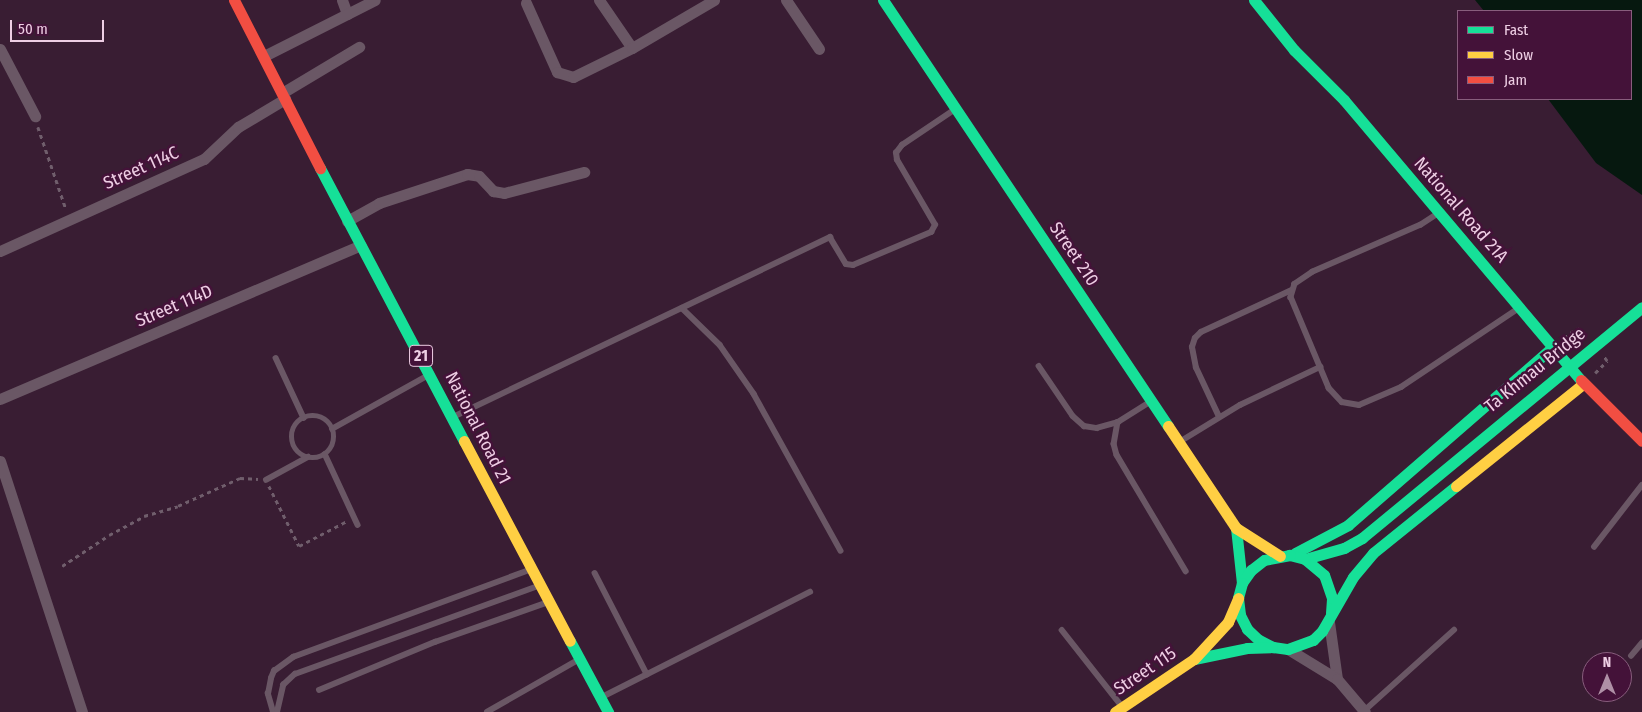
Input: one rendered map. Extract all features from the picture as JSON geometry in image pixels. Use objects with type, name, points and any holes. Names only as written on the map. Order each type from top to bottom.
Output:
[{"type":"main road","name":"National Road 21","points":[[234,0],[347,221],[608,712]]},
{"type":"main road","name":"Street 210","points":[[883,0],[1236,528],[1241,554],[1242,583]]},
{"type":"main road","name":"National Road 21A","points":[[1254,0],[1294,50],[1344,100],[1520,306],[1552,347],[1584,383],[1642,441]]},
{"type":"main road","name":"Ta Khmau Bridge","points":[[1362,538],[1451,462],[1642,307]]},
{"type":"main road","points":[[1552,347],[1348,525],[1318,543],[1258,565],[1242,583],[1238,598],[1240,615],[1247,629],[1259,640],[1273,647],[1288,648],[1313,640],[1330,617],[1353,577],[1374,553],[1584,383]]},
{"type":"main road","name":"Street 210","points":[[1236,528],[1285,556]]},
{"type":"main road","points":[[1285,556],[1305,559],[1338,551],[1362,538]]},
{"type":"main road","points":[[1330,617],[1332,598],[1348,560],[1362,538]]},
{"type":"main road","points":[[1305,559],[1324,575],[1332,598]]},
{"type":"main road","name":"Street 115","points":[[1119,710],[1194,659],[1228,622],[1238,598]]},
{"type":"main road","name":"Street 115","points":[[1194,659],[1247,648],[1273,647]]},
{"type":"street","points":[[342,0],[347,14]]},
{"type":"street","points":[[264,56],[375,0]]},
{"type":"street","points":[[599,0],[632,48]]},
{"type":"street","points":[[526,3],[557,72],[565,77],[582,74],[632,48],[714,0]]},
{"type":"street","points":[[786,0],[819,49]]},
{"type":"street","name":"Street 114C","points":[[0,251],[204,159],[238,127],[359,47]]},
{"type":"street","points":[[0,49],[35,116]]},
{"type":"street","points":[[347,221],[379,203],[467,174],[480,176],[493,191],[504,193],[584,172]]},
{"type":"street","name":"Street 114D","points":[[0,399],[361,245]]},
{"type":"street","points":[[0,461],[82,712]]},
{"type":"street","points":[[1330,617],[1337,679]]},
{"type":"street","points":[[1288,648],[1337,679],[1365,711]]},
{"type":"lane","points":[[451,418],[830,237],[848,265],[931,232],[935,225],[897,160],[896,153],[902,144],[956,109]]},
{"type":"lane","points":[[1440,213],[1421,225],[1313,272],[1295,284],[1291,297],[1329,388],[1342,402],[1359,405],[1400,387],[1520,306]]},
{"type":"lane","points":[[1220,417],[1196,368],[1192,347],[1195,338],[1201,332],[1292,290]]},
{"type":"lane","points":[[682,308],[720,345],[754,394],[841,551]]},
{"type":"lane","points":[[276,358],[304,418]]},
{"type":"lane","points":[[1039,366],[1073,416],[1084,426],[1097,428],[1118,422],[1152,401]]},
{"type":"lane","points":[[1179,442],[1220,417],[1320,367]]},
{"type":"lane","points":[[332,429],[430,374]]},
{"type":"lane","points":[[308,457],[301,454],[292,439],[293,431],[304,418],[320,417],[332,429],[334,438],[325,454]]},
{"type":"lane","points":[[1118,422],[1114,444],[1117,455],[1186,571]]},
{"type":"lane","points":[[266,480],[308,457],[325,454]]},
{"type":"lane","points":[[325,454],[358,526]]},
{"type":"lane","points":[[1594,547],[1642,486]]},
{"type":"lane","points":[[275,712],[268,694],[271,678],[274,671],[293,657],[531,570]]},
{"type":"lane","points":[[595,573],[647,674]]},
{"type":"lane","points":[[275,712],[283,685],[295,674],[540,585]]},
{"type":"lane","points":[[600,697],[810,592]]},
{"type":"lane","points":[[319,690],[435,642],[548,602]]},
{"type":"lane","points":[[1062,630],[1119,710]]},
{"type":"lane","points":[[1365,711],[1454,630]]},
{"type":"lane","points":[[1632,656],[1642,643]]},
{"type":"lane","points":[[487,712],[580,659]]},
{"type":"path","points":[[35,116],[70,220]]},
{"type":"path","points":[[1552,347],[1577,328],[1584,335],[1577,340]]},
{"type":"path","points":[[1584,383],[1607,361],[1601,353]]},
{"type":"path","points":[[62,566],[116,530],[144,516],[178,506],[240,478],[266,480],[299,546],[353,518]]},
{"type":"shaded area","points":[[1475,0],[1642,0],[1642,195],[1596,163],[1549,100],[1632,100],[1632,10],[1483,10]]},
{"type":"traffic: fast","points":[[883,0],[1168,426]]},
{"type":"traffic: fast","points":[[1254,0],[1294,50],[1344,100],[1581,380]]},
{"type":"traffic: fast","points":[[320,168],[464,441]]},
{"type":"traffic: fast","points":[[1305,559],[1344,548],[1362,538],[1642,307]]},
{"type":"traffic: fast","points":[[1295,553],[1348,525],[1553,347]]},
{"type":"traffic: fast","points":[[1331,613],[1332,598],[1324,575],[1305,559],[1290,555],[1264,560],[1251,570],[1242,583],[1238,598],[1240,615],[1247,629],[1259,640],[1273,647],[1288,649],[1313,640],[1322,631],[1353,577],[1373,553],[1456,486]]},
{"type":"traffic: fast","points":[[1236,528],[1242,583]]},
{"type":"traffic: fast","points":[[570,641],[608,712]]},
{"type":"traffic: fast","points":[[1194,659],[1247,648],[1272,647]]},
{"type":"traffic: slow","points":[[1456,486],[1584,383]]},
{"type":"traffic: slow","points":[[1168,426],[1236,528],[1280,556]]},
{"type":"traffic: slow","points":[[464,441],[570,641]]},
{"type":"traffic: slow","points":[[1115,712],[1194,659],[1228,622],[1238,598]]},
{"type":"traffic: jam","points":[[234,0],[320,168]]},
{"type":"traffic: jam","points":[[1581,380],[1642,441]]}]
